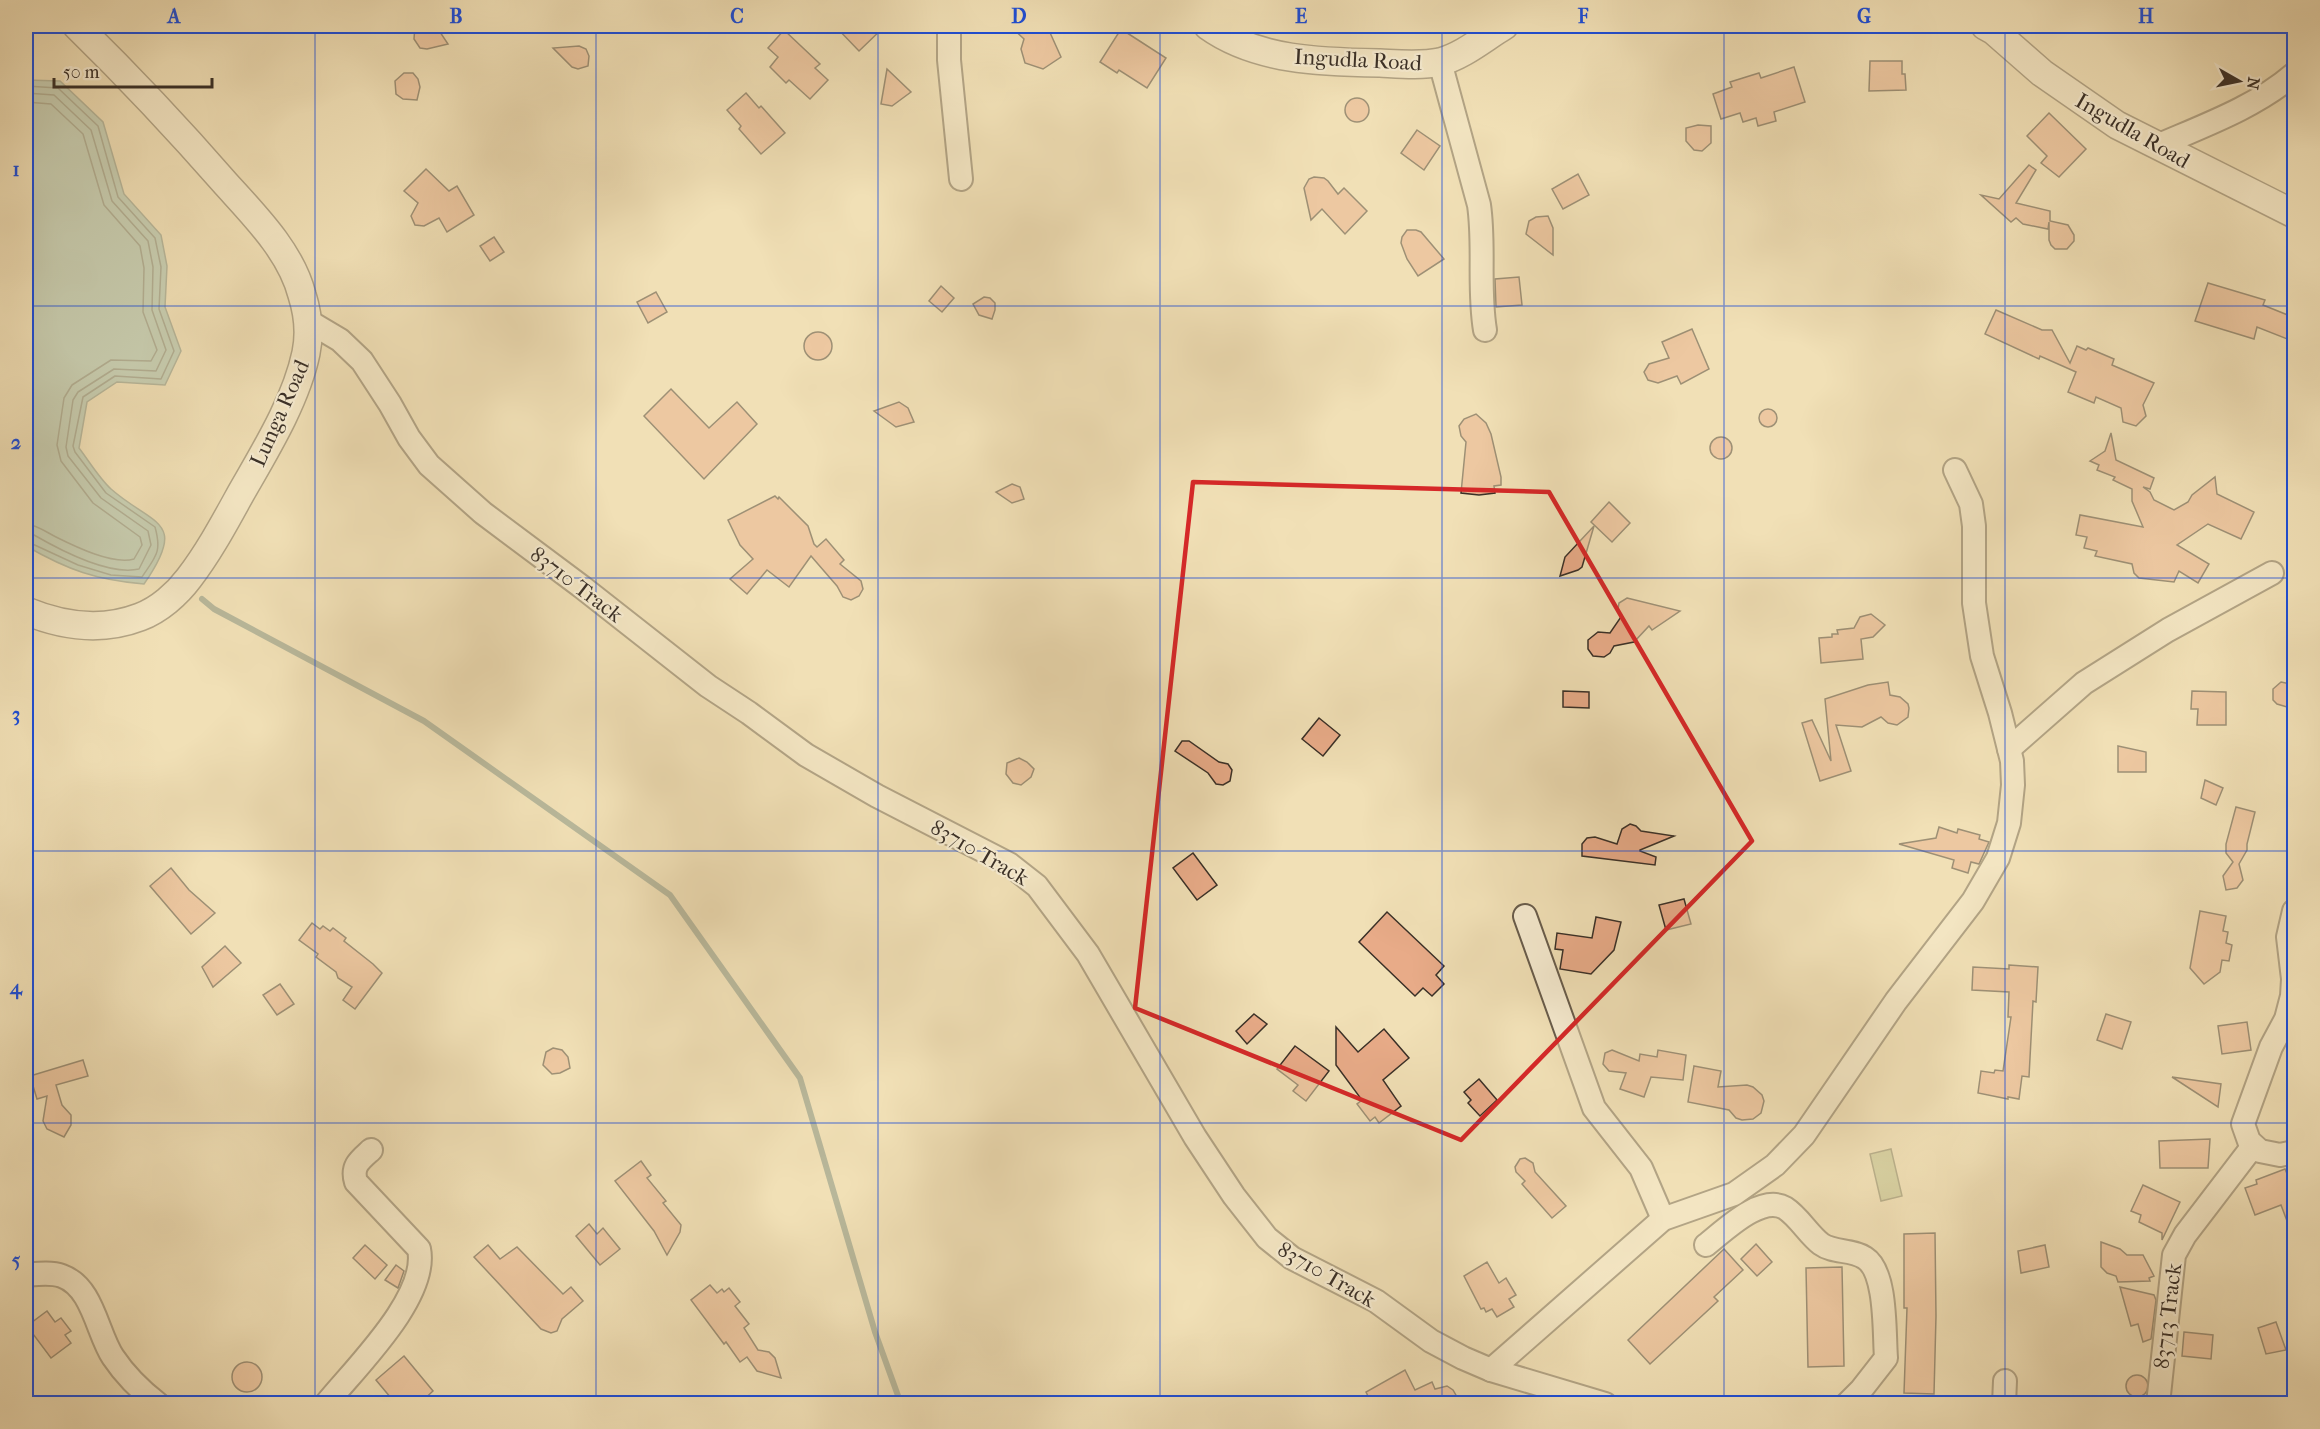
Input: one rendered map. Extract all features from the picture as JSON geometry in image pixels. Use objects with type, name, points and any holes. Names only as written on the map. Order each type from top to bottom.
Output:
[{"type":"street","name":"Lunga Road","points":[[26,611],[47,620],[80,627],[112,624],[141,617],[165,603],[188,579],[216,538],[268,446],[297,381],[306,352],[308,321],[302,293],[290,264],[254,215],[171,120],[77,26]]},
{"type":"street","points":[[949,26],[949,60],[961,179]]},
{"type":"street","name":"Ingudla Road","points":[[1209,26],[1223,36],[1290,58],[1418,64],[1440,62],[1458,54],[1503,26]]},
{"type":"street","name":"Ingudla Road","points":[[1992,27],[2042,74],[2117,125],[2295,214]]},
{"type":"street","points":[[1440,62],[1479,205],[1482,227],[1480,263],[1482,309],[1485,330]]},
{"type":"street","points":[[2157,146],[2229,114],[2284,83],[2295,74]]},
{"type":"street","name":"83710 Track","points":[[308,321],[340,340],[362,361],[409,438],[429,465],[483,513],[708,686],[749,712],[806,755],[877,796],[1009,864],[1037,886],[1088,954],[1196,1137],[1234,1196],[1267,1238],[1292,1258],[1376,1301],[1431,1341],[1491,1370],[1605,1404]]},
{"type":"street","points":[[1491,1370],[1662,1219],[1734,1194],[1775,1166],[1804,1135],[1896,1001],[1973,901],[1998,858],[2009,823],[2013,785],[2009,749],[1982,656],[1977,624],[1974,603],[1974,526],[1971,504],[1955,470]]},
{"type":"street","points":[[2009,749],[2084,683],[2168,630],[2272,573]]},
{"type":"street","points":[[2295,911],[2288,937],[2293,979],[2292,996],[2286,1019],[2271,1047],[2242,1124],[2253,1146],[2270,1155],[2295,1152]]},
{"type":"street","points":[[1525,916],[1594,1108],[1641,1168],[1662,1219]]},
{"type":"street","name":"83713 Track","points":[[2158,1404],[2174,1255],[2185,1235],[2253,1146]]},
{"type":"street","points":[[326,1404],[396,1320],[411,1293],[419,1272],[421,1258],[419,1249],[356,1182],[355,1166],[371,1150]]},
{"type":"street","points":[[1706,1245],[1754,1209],[1764,1205],[1776,1205],[1785,1208],[1824,1246],[1857,1254],[1866,1258],[1873,1265],[1878,1277],[1886,1358],[1862,1390],[1847,1404]]},
{"type":"street","points":[[26,1275],[63,1276],[76,1284],[87,1299],[112,1355],[131,1381],[158,1404]]},
{"type":"street","points":[[2004,1404],[2005,1381]]},
{"type":"highlighted area","points":[[1193,482],[1549,492],[1752,841],[1461,1140],[1135,1008]]},
{"type":"green space","points":[[1891,1149],[1902,1196],[1881,1201],[1870,1154]]},
{"type":"water","points":[[26,80],[60,81],[103,122],[124,194],[161,235],[167,266],[165,307],[181,351],[165,385],[117,382],[87,402],[79,448],[111,489],[160,526],[164,535],[164,547],[144,584],[111,580],[69,568],[26,546]]},
{"type":"building","points":[[415,26],[436,26],[448,44],[427,49],[420,48],[414,39]]},
{"type":"building","points":[[835,26],[885,26],[859,51]]},
{"type":"building","points":[[1010,26],[1047,26],[1061,57],[1043,69],[1025,63],[1021,49],[1024,39]]},
{"type":"building","points":[[1121,29],[1166,58],[1147,88],[1119,70],[1117,73],[1100,62]]},
{"type":"building","points":[[784,30],[820,64],[815,68],[828,80],[810,99],[789,80],[786,83],[770,67],[778,57],[768,48]]},
{"type":"building","points":[[579,46],[586,49],[589,56],[588,66],[578,69],[572,67],[553,48]]},
{"type":"building","points":[[1870,61],[1902,61],[1906,90],[1869,91]]},
{"type":"building","points":[[1794,67],[1805,102],[1774,112],[1776,121],[1758,126],[1756,118],[1743,122],[1740,113],[1721,119],[1713,94],[1732,87],[1730,82],[1759,73],[1761,78]]},
{"type":"building","points":[[887,69],[911,92],[892,106],[881,104]]},
{"type":"building","points":[[404,73],[413,73],[418,79],[420,87],[417,100],[403,99],[396,94],[395,81]]},
{"type":"building","points":[[746,93],[785,133],[761,154],[739,129],[741,126],[727,110]]},
{"type":"building","points":[[1357,98],[1365,102],[1369,110],[1365,118],[1357,122],[1349,118],[1345,110],[1349,102]]},
{"type":"building","points":[[2049,113],[2086,149],[2059,177],[2041,163],[2047,156],[2027,136]]},
{"type":"building","points":[[1698,125],[1711,126],[1711,143],[1702,151],[1694,150],[1686,141],[1686,128]]},
{"type":"building","points":[[1417,130],[1440,146],[1424,170],[1401,153]]},
{"type":"building","points":[[2029,165],[2036,170],[2016,203],[2050,211],[2050,221],[2068,225],[2074,235],[2074,241],[2067,249],[2055,249],[2051,245],[2049,222],[2048,229],[2023,224],[2016,218],[2011,222],[1981,195],[1999,199]]},
{"type":"building","points":[[426,169],[449,191],[457,186],[474,215],[447,232],[439,218],[424,226],[415,225],[411,216],[418,203],[404,191]]},
{"type":"building","points":[[1578,174],[1589,195],[1563,209],[1552,189]]},
{"type":"building","points":[[1324,178],[1338,194],[1344,188],[1367,211],[1345,234],[1322,209],[1311,220],[1304,188],[1309,179]]},
{"type":"building","points":[[1548,216],[1553,228],[1553,255],[1526,234],[1529,221],[1536,217]]},
{"type":"building","points":[[1407,230],[1421,232],[1444,259],[1418,276],[1407,259],[1401,243]]},
{"type":"building","points":[[494,237],[504,252],[490,261],[480,246]]},
{"type":"building","points":[[1519,277],[1522,305],[1496,307],[1495,279]]},
{"type":"building","points":[[2208,283],[2265,300],[2263,305],[2295,318],[2295,342],[2257,327],[2254,339],[2195,321]]},
{"type":"building","points":[[941,286],[954,298],[942,312],[929,301]]},
{"type":"building","points":[[656,292],[667,312],[648,323],[637,302]]},
{"type":"building","points":[[984,297],[990,298],[995,303],[992,319],[979,315],[973,304]]},
{"type":"building","points":[[1996,310],[2042,330],[2052,330],[2070,363],[2077,346],[2086,350],[2088,348],[2114,359],[2112,365],[2154,383],[2143,405],[2146,416],[2136,426],[2123,422],[2121,408],[2096,397],[2094,403],[2068,392],[2076,372],[2040,356],[2039,359],[1985,334]]},
{"type":"building","points":[[1692,329],[1709,369],[1681,384],[1677,376],[1658,383],[1648,380],[1644,372],[1649,364],[1669,358],[1662,342]]},
{"type":"building","points":[[818,332],[828,336],[832,346],[828,356],[818,360],[808,356],[804,346],[808,336]]},
{"type":"building","points":[[671,389],[709,428],[737,402],[757,424],[704,479],[644,416]]},
{"type":"building","points":[[899,402],[908,408],[914,422],[896,427],[874,411]]},
{"type":"building","points":[[1768,409],[1774,412],[1777,418],[1774,424],[1768,427],[1762,424],[1759,418],[1762,412]]},
{"type":"building","points":[[1476,414],[1486,423],[1491,434],[1501,477],[1501,485],[1494,486],[1495,493],[1479,495],[1461,493],[1466,442],[1461,436],[1459,426],[1464,419]]},
{"type":"building","points":[[2111,433],[2116,460],[2154,478],[2150,489],[2143,487],[2150,492],[2154,500],[2174,510],[2188,502],[2192,495],[2215,477],[2217,494],[2254,512],[2241,539],[2208,524],[2177,545],[2209,564],[2198,583],[2179,571],[2174,582],[2139,578],[2134,573],[2132,564],[2095,556],[2097,551],[2084,548],[2087,537],[2076,535],[2080,515],[2143,527],[2132,501],[2132,489],[2113,480],[2115,477],[2097,470],[2099,465],[2090,461],[2105,451]]},
{"type":"building","points":[[1721,437],[1729,440],[1732,448],[1729,456],[1721,459],[1713,456],[1710,448],[1713,440]]},
{"type":"building","points":[[1012,484],[1020,487],[1024,499],[1012,503],[996,492]]},
{"type":"building","points":[[775,496],[778,499],[779,497],[808,526],[817,547],[826,539],[844,560],[840,564],[861,581],[863,589],[859,596],[851,600],[843,597],[837,586],[811,556],[789,587],[767,570],[747,594],[730,579],[753,559],[740,545],[728,520]]},
{"type":"building","points":[[1609,502],[1630,523],[1612,542],[1591,522]]},
{"type":"building","points":[[1594,526],[1582,567],[1560,576],[1565,557]]},
{"type":"building","points":[[1627,598],[1680,611],[1652,630],[1649,626],[1634,642],[1614,646],[1604,657],[1593,656],[1588,649],[1588,640],[1598,632],[1610,633],[1621,617],[1618,609],[1619,603]]},
{"type":"building","points":[[1871,614],[1885,625],[1873,637],[1861,639],[1863,659],[1821,663],[1819,638],[1832,637],[1832,634],[1838,634],[1837,630],[1854,628],[1860,617]]},
{"type":"building","points":[[1888,682],[1890,695],[1900,697],[1908,704],[1908,717],[1897,725],[1888,723],[1881,717],[1862,727],[1836,725],[1851,771],[1820,781],[1802,723],[1812,720],[1831,761],[1825,699],[1868,685]]},
{"type":"building","points":[[2281,682],[2295,685],[2295,703],[2287,707],[2273,700],[2273,689]]},
{"type":"building","points":[[1563,691],[1589,692],[1589,708],[1563,707]]},
{"type":"building","points":[[2192,691],[2226,692],[2226,725],[2197,725],[2198,709],[2191,709]]},
{"type":"building","points":[[1319,718],[1340,735],[1323,756],[1302,739]]},
{"type":"building","points":[[1182,741],[1189,741],[1219,762],[1228,764],[1232,770],[1230,781],[1223,785],[1216,784],[1208,773],[1175,751]]},
{"type":"building","points":[[2118,746],[2146,752],[2146,772],[2118,772]]},
{"type":"building","points":[[1019,758],[1034,769],[1031,777],[1021,785],[1013,783],[1006,774],[1007,763]]},
{"type":"building","points":[[2205,780],[2223,788],[2216,805],[2201,798]]},
{"type":"building","points":[[2236,807],[2255,812],[2247,850],[2239,864],[2243,880],[2237,888],[2226,890],[2223,876],[2233,862],[2226,853],[2226,844]]},
{"type":"building","points":[[1630,824],[1641,831],[1674,836],[1640,850],[1656,857],[1655,865],[1582,856],[1582,844],[1587,838],[1595,837],[1617,844],[1622,829]]},
{"type":"building","points":[[1939,827],[1957,833],[1958,829],[1980,835],[1979,839],[1989,842],[1979,864],[1971,862],[1968,873],[1952,868],[1954,860],[1899,844],[1936,838]]},
{"type":"building","points":[[1193,853],[1217,885],[1197,900],[1173,868]]},
{"type":"building","points":[[171,868],[189,890],[215,913],[191,934],[150,886]]},
{"type":"building","points":[[1684,899],[1691,924],[1666,930],[1659,905]]},
{"type":"building","points":[[2200,911],[2226,916],[2223,931],[2228,932],[2226,943],[2232,945],[2229,961],[2222,960],[2220,972],[2204,984],[2190,968]]},
{"type":"building","points":[[1387,912],[1444,966],[1436,975],[1444,984],[1432,996],[1423,988],[1415,996],[1359,942]]},
{"type":"building","points":[[1596,917],[1621,922],[1614,950],[1591,974],[1560,969],[1563,950],[1555,949],[1557,933],[1592,938]]},
{"type":"building","points":[[312,923],[320,929],[323,926],[330,931],[333,928],[346,938],[344,941],[382,973],[355,1009],[343,1000],[352,987],[338,978],[336,972],[316,957],[318,954],[299,940]]},
{"type":"building","points":[[225,946],[241,963],[213,987],[202,967]]},
{"type":"building","points":[[2009,965],[2038,967],[2036,1002],[2033,1001],[2029,1077],[2022,1076],[2019,1099],[1978,1093],[1981,1071],[1994,1073],[1995,1070],[2003,1071],[2011,1017],[2008,1017],[2009,992],[1972,990],[1973,967],[2009,969]]},
{"type":"building","points":[[280,984],[294,1004],[277,1015],[263,995]]},
{"type":"building","points":[[1254,1014],[1267,1024],[1247,1044],[1236,1031]]},
{"type":"building","points":[[2106,1014],[2131,1022],[2122,1049],[2097,1040]]},
{"type":"building","points":[[2247,1022],[2251,1050],[2222,1054],[2218,1026]]},
{"type":"building","points":[[1336,1027],[1358,1052],[1384,1029],[1409,1058],[1383,1080],[1401,1106],[1379,1123],[1375,1117],[1370,1121],[1357,1104],[1362,1100],[1336,1065]]},
{"type":"building","points":[[1295,1046],[1329,1071],[1306,1101],[1293,1091],[1298,1085],[1277,1069]]},
{"type":"building","points":[[553,1048],[562,1050],[568,1057],[570,1068],[552,1074],[543,1065],[546,1052]]},
{"type":"building","points":[[1612,1050],[1639,1061],[1640,1054],[1657,1057],[1658,1050],[1686,1055],[1683,1080],[1651,1077],[1644,1097],[1620,1089],[1626,1073],[1609,1071],[1603,1064],[1605,1053]]},
{"type":"building","points":[[83,1060],[88,1076],[56,1085],[62,1105],[71,1115],[71,1125],[64,1137],[47,1129],[43,1121],[47,1096],[37,1099],[30,1076]]},
{"type":"building","points":[[1694,1066],[1721,1071],[1718,1087],[1747,1085],[1753,1087],[1762,1095],[1764,1101],[1761,1113],[1753,1119],[1742,1120],[1736,1118],[1729,1110],[1688,1102]]},
{"type":"building","points":[[2172,1077],[2221,1084],[2218,1107]]},
{"type":"building","points":[[1479,1079],[1497,1100],[1480,1116],[1468,1103],[1471,1100],[1464,1092]]},
{"type":"building","points":[[2210,1139],[2208,1168],[2160,1168],[2159,1141]]},
{"type":"building","points":[[1525,1158],[1533,1163],[1535,1172],[1566,1206],[1552,1218],[1522,1184],[1525,1181],[1516,1172],[1515,1167],[1520,1159]]},
{"type":"building","points":[[641,1161],[651,1175],[647,1178],[666,1201],[663,1203],[681,1225],[680,1232],[667,1255],[654,1231],[615,1181]]},
{"type":"building","points":[[2285,1169],[2295,1192],[2293,1237],[2281,1205],[2255,1215],[2245,1188],[2257,1184],[2256,1180]]},
{"type":"building","points":[[2143,1185],[2180,1202],[2162,1240],[2162,1233],[2139,1222],[2141,1215],[2131,1211]]},
{"type":"building","points":[[589,1224],[597,1234],[603,1228],[620,1249],[600,1265],[576,1236]]},
{"type":"building","points":[[1935,1233],[1934,1394],[1904,1393],[1907,1308],[1904,1308],[1904,1234]]},
{"type":"building","points":[[2101,1242],[2120,1249],[2127,1255],[2143,1255],[2154,1276],[2149,1278],[2150,1281],[2118,1282],[2116,1276],[2107,1273],[2101,1267]]},
{"type":"building","points":[[1756,1244],[1772,1262],[1757,1276],[1741,1259]]},
{"type":"building","points":[[365,1245],[387,1265],[375,1279],[353,1258]]},
{"type":"building","points":[[488,1245],[500,1259],[517,1247],[563,1294],[571,1287],[583,1301],[562,1319],[557,1331],[551,1333],[541,1329],[474,1257]]},
{"type":"building","points":[[2045,1245],[2049,1267],[2021,1273],[2018,1251]]},
{"type":"building","points":[[1724,1249],[1743,1270],[1714,1297],[1718,1301],[1650,1364],[1628,1340]]},
{"type":"building","points":[[1487,1262],[1499,1283],[1506,1278],[1516,1295],[1509,1299],[1514,1307],[1497,1317],[1492,1309],[1486,1312],[1484,1308],[1481,1309],[1464,1276]]},
{"type":"building","points":[[396,1265],[404,1271],[398,1288],[385,1280]]},
{"type":"building","points":[[1842,1267],[1844,1366],[1808,1367],[1806,1268]]},
{"type":"building","points":[[710,1285],[717,1293],[729,1288],[740,1302],[735,1306],[749,1324],[744,1328],[758,1350],[769,1352],[775,1358],[781,1378],[757,1371],[747,1357],[740,1362],[726,1342],[724,1344],[691,1300]]},
{"type":"building","points":[[2120,1287],[2154,1295],[2156,1300],[2151,1339],[2143,1342],[2138,1324],[2131,1326]]},
{"type":"building","points":[[47,1311],[55,1322],[61,1318],[71,1331],[65,1335],[71,1343],[51,1358],[27,1326]]},
{"type":"building","points":[[2276,1322],[2286,1350],[2266,1354],[2258,1328]]},
{"type":"building","points":[[2184,1332],[2213,1335],[2211,1359],[2182,1356]]},
{"type":"building","points":[[404,1356],[433,1391],[419,1404],[396,1404],[376,1380]]},
{"type":"building","points":[[247,1362],[258,1366],[262,1377],[258,1388],[247,1392],[236,1388],[232,1377],[236,1366]]},
{"type":"building","points":[[1405,1370],[1415,1390],[1432,1382],[1435,1389],[1447,1386],[1453,1390],[1461,1404],[1372,1404],[1366,1392]]},
{"type":"building","points":[[2137,1375],[2145,1378],[2148,1386],[2145,1394],[2137,1397],[2129,1394],[2126,1386],[2129,1378]]},
{"type":"waterway","points":[[202,599],[214,609],[424,721],[670,895],[800,1078],[875,1332],[901,1404]]}]
